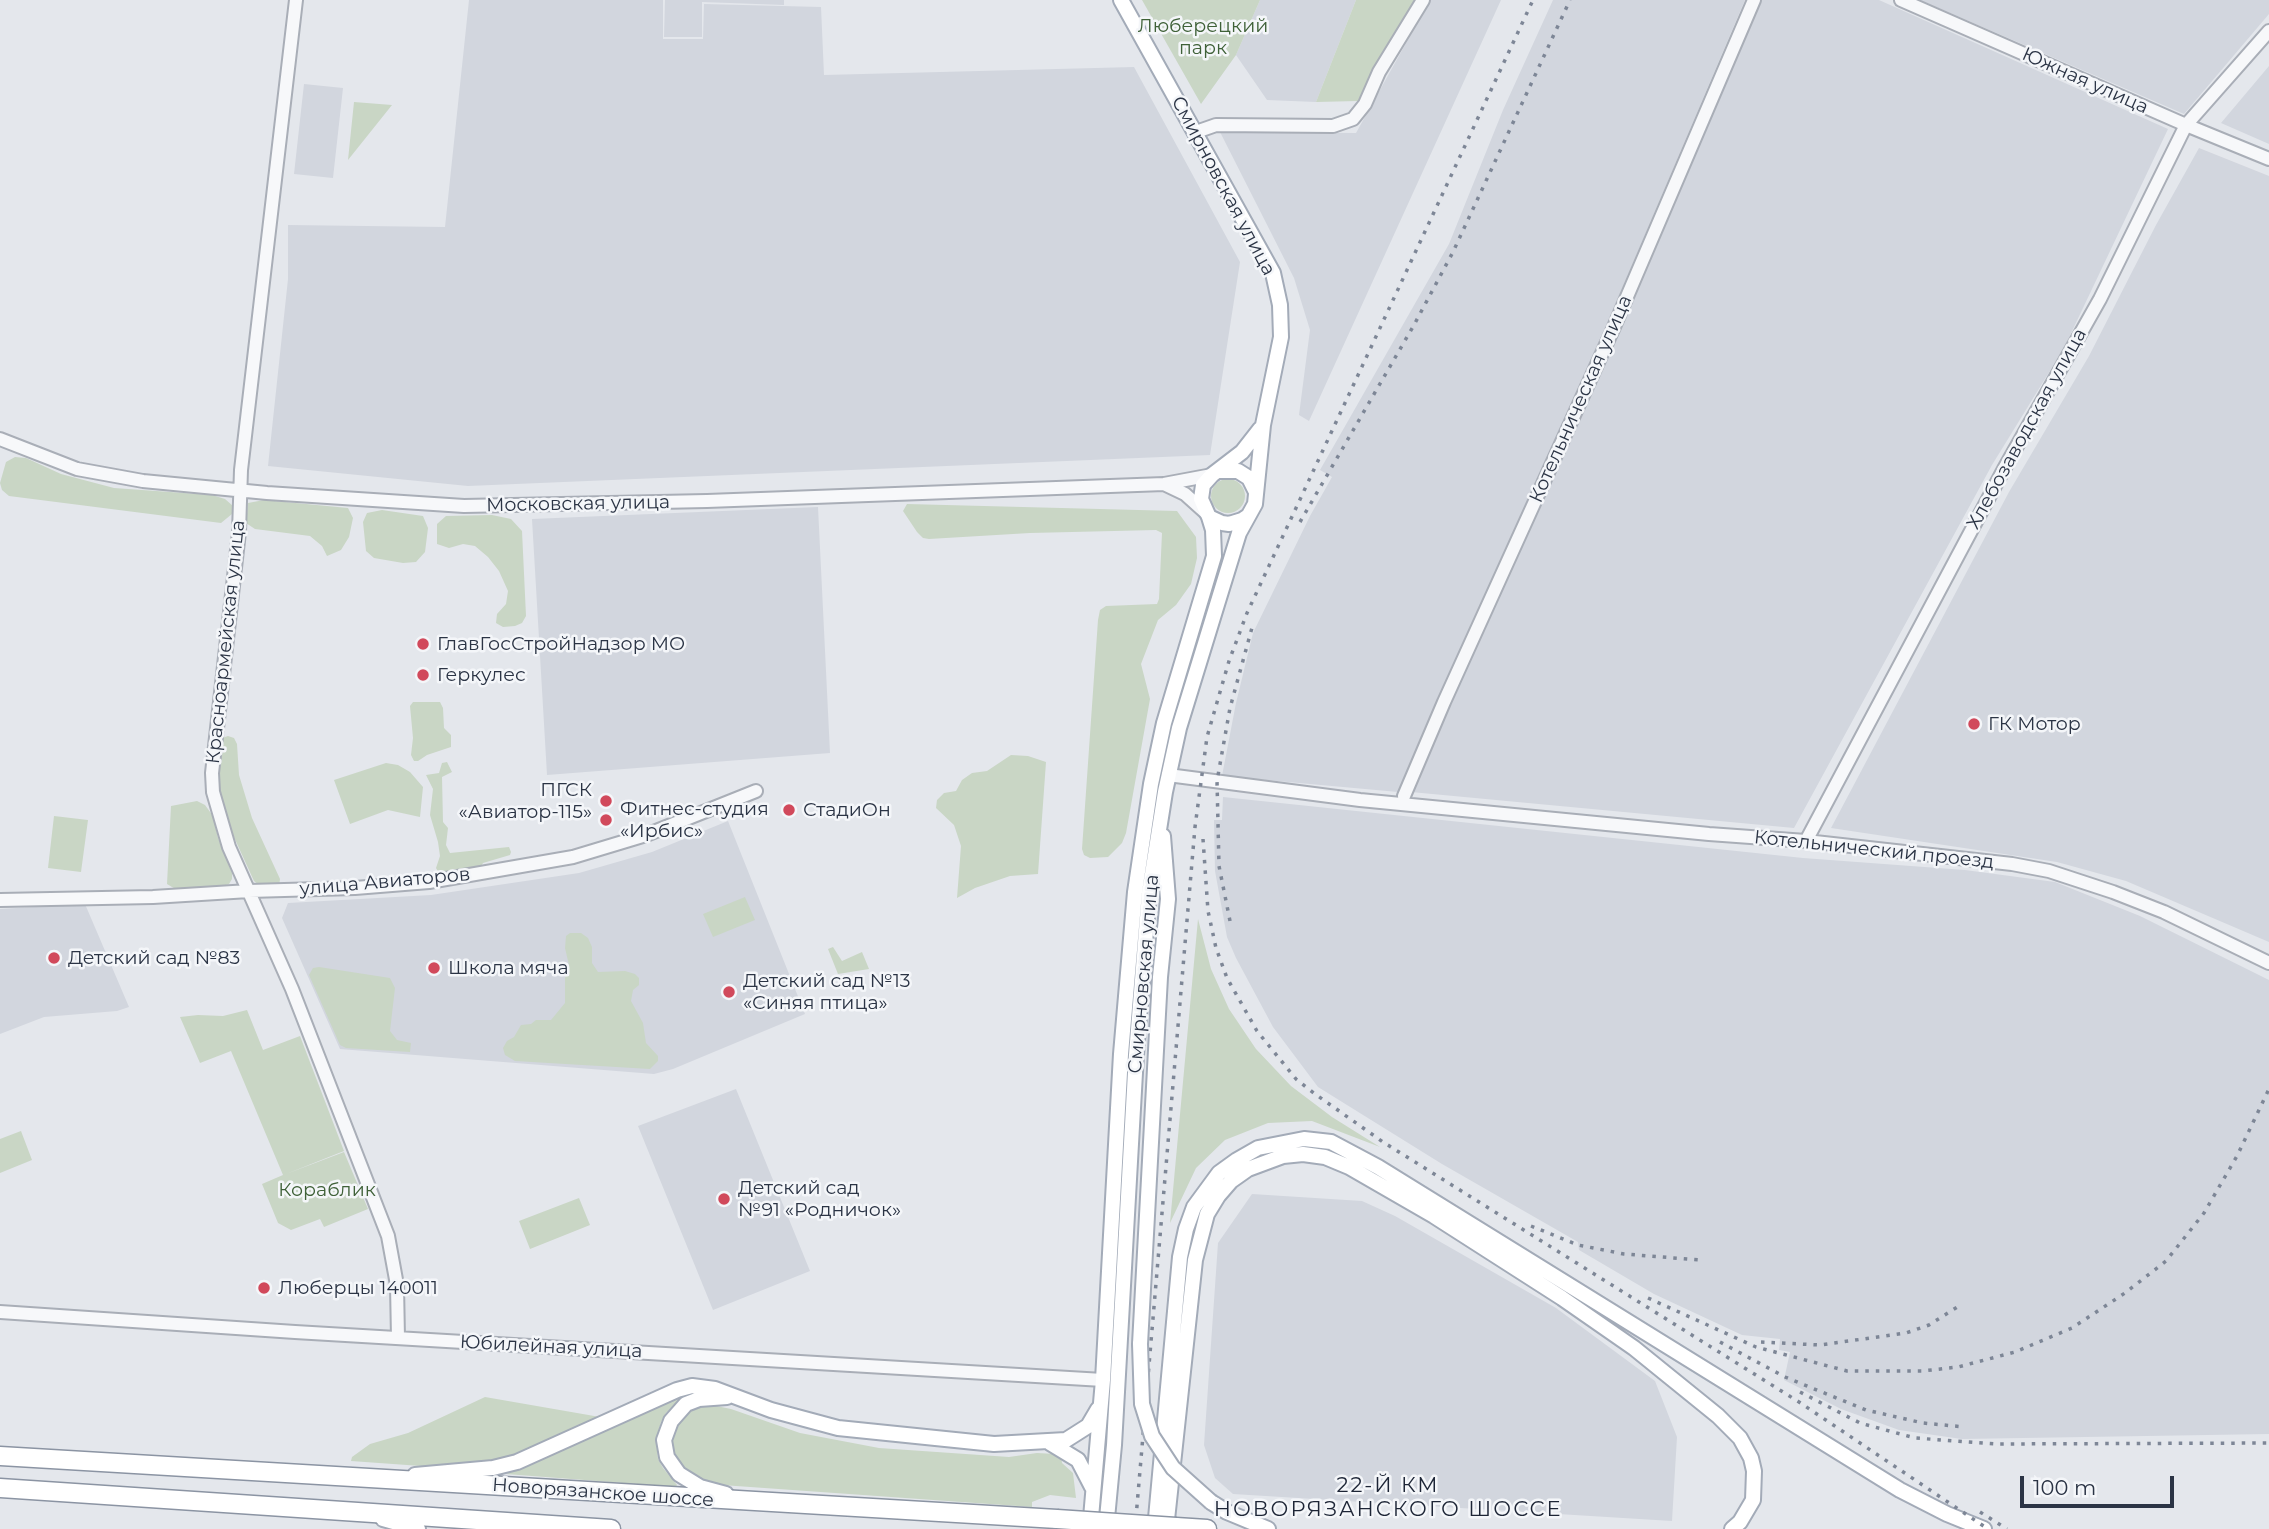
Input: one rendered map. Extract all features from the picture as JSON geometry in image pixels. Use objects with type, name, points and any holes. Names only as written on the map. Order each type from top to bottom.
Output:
[{"type":"highway","name":"Новорязанское шоссе","points":[[0,1456],[1207,1529]]},
{"type":"highway","name":"Новорязанское шоссе","points":[[0,1488],[611,1529]]},
{"type":"main road","name":"Смирновская улица","points":[[1106,1529],[1114,1445],[1136,1055],[1149,893],[1161,810],[1179,728],[1203,645],[1239,533],[1255,504],[1262,425],[1281,337],[1280,304],[1273,273],[1121,0]]},
{"type":"main road","name":"Смирновская улица","points":[[1090,1529],[1103,1380],[1114,1161],[1135,892],[1156,757],[1214,556],[1201,492],[1203,485],[1242,452],[1262,425]]},
{"type":"main road","points":[[1215,473],[1238,471],[1249,478],[1255,490]]},
{"type":"main road","points":[[1207,514],[1229,524],[1248,516]]},
{"type":"main road","points":[[1161,810],[1167,899],[1145,1239],[1140,1361],[1142,1404],[1152,1436],[1173,1468],[1211,1502],[1227,1512],[1268,1529]]},
{"type":"main road","points":[[1155,1529],[1180,1257],[1194,1207],[1219,1173],[1237,1160],[1258,1148],[1304,1139],[1331,1142],[1378,1167],[1900,1490],[1984,1529]]},
{"type":"main road","points":[[1171,1528],[1195,1260],[1207,1214],[1231,1181],[1248,1169],[1283,1156],[1303,1154],[1325,1157],[1349,1167],[1433,1216],[1562,1298],[1634,1348],[1718,1416],[1740,1438],[1751,1458],[1754,1471],[1753,1500],[1740,1522],[1732,1529]]},
{"type":"main road","points":[[389,1479],[493,1468],[517,1462],[677,1390],[692,1386],[715,1389],[805,1420],[848,1430],[994,1444],[1066,1440],[1078,1434],[1095,1417],[1101,1403]]},
{"type":"main road","points":[[739,1398],[699,1399],[678,1411],[664,1440],[667,1457],[679,1474],[700,1487],[772,1504]]},
{"type":"main road","points":[[1048,1442],[1078,1460],[1089,1478],[1093,1492]]},
{"type":"main road","points":[[333,1509],[418,1529]]},
{"type":"street","name":"Красноармейская улица","points":[[296,0],[240,489],[242,500],[212,772],[213,792],[229,847],[292,989],[388,1236],[397,1284],[398,1338]]},
{"type":"street","points":[[1196,132],[1216,125],[1333,126],[1353,119],[1365,104],[1379,72],[1423,0]]},
{"type":"street","name":"Котельническая улица","points":[[1404,796],[1614,327],[1754,0]]},
{"type":"street","name":"Южная улица","points":[[1901,0],[2269,159]]},
{"type":"street","name":"Хлебозаводская улица","points":[[1806,841],[2004,469],[2100,299],[2186,125],[2269,31]]},
{"type":"street","name":"Московская улица","points":[[0,439],[77,469],[143,481],[464,506],[707,501],[1164,484],[1215,473]]},
{"type":"street","points":[[1164,484],[1185,494],[1207,514]]},
{"type":"street","name":"Котельнический проезд","points":[[1168,775],[1360,800],[1806,841],[2012,864],[2049,871],[2164,912],[2269,963]]},
{"type":"street","name":"Котельнический проезд","points":[[1295,790],[1404,796],[1462,808]]},
{"type":"street","name":"улица Авиаторов","points":[[0,900],[153,897],[429,882],[573,857],[646,835],[756,791]]},
{"type":"street","name":"Юбилейная улица","points":[[0,1312],[1103,1380]]},
{"type":"shaded area","points":[[469,0],[663,0],[663,39],[703,39],[704,4],[821,7],[824,75],[1134,67],[1240,262],[1210,455],[468,486],[268,466],[288,279],[288,225],[445,227]]},
{"type":"shaded area","points":[[665,0],[784,0],[784,5],[702,2],[702,37],[664,37]]},
{"type":"shaded area","points":[[1260,0],[1356,0],[1316,102],[1267,100],[1236,55]]},
{"type":"shaded area","points":[[1430,0],[1501,0],[1309,421],[1299,415],[1310,330],[1294,278],[1220,132],[1356,133]]},
{"type":"shaded area","points":[[1553,0],[1745,0],[1607,324],[1398,792],[1222,776],[1253,633],[1332,477],[1320,470],[1449,244],[1503,110]]},
{"type":"shaded area","points":[[1760,0],[1879,0],[2168,129],[2064,348],[1992,465],[1794,828],[1411,792],[1618,329]]},
{"type":"shaded area","points":[[1920,0],[2269,0],[2269,14],[2184,114]]},
{"type":"shaded area","points":[[2269,66],[2269,144],[2221,123]]},
{"type":"shaded area","points":[[304,84],[343,88],[333,178],[294,174]]},
{"type":"shaded area","points":[[2199,148],[2269,176],[2269,942],[2126,881],[2057,862],[1831,828],[2009,492],[2089,356]]},
{"type":"shaded area","points":[[818,507],[830,753],[547,775],[532,519]]},
{"type":"shaded area","points":[[1223,797],[1803,858],[1965,870],[2055,882],[2140,916],[2269,980],[2269,1434],[1962,1439],[1899,1430],[1841,1409],[1784,1380],[1790,1352],[1779,1350],[1780,1339],[1742,1335],[1654,1294],[1579,1250],[1578,1242],[1442,1164],[1318,1087],[1273,1027],[1227,937],[1215,871],[1214,820],[1222,820]]},
{"type":"shaded area","points":[[728,821],[805,1014],[673,1069],[654,1074],[340,1049],[282,918],[288,903],[431,895],[579,873],[652,852]]},
{"type":"shaded area","name":"Детский сад №83","points":[[85,904],[129,1007],[117,1011],[44,1017],[0,1034],[0,909]]},
{"type":"shaded area","name":"Детский сад №91 «Родничок»","points":[[736,1089],[810,1271],[713,1310],[638,1126]]},
{"type":"shaded area","points":[[1252,1194],[1362,1201],[1395,1216],[1556,1308],[1655,1381],[1677,1437],[1672,1521],[1233,1494],[1215,1478],[1204,1445],[1218,1243]]},
{"type":"green space","name":"Люберецкий парк","points":[[1142,0],[1260,0],[1236,55],[1201,104]]},
{"type":"green space","points":[[1356,0],[1416,0],[1358,101],[1316,102]]},
{"type":"green space","points":[[354,102],[392,105],[348,160]]},
{"type":"green space","points":[[15,457],[26,458],[61,474],[114,488],[212,495],[225,499],[233,506],[232,514],[221,523],[9,496],[2,490],[0,483],[6,462]]},
{"type":"green space","points":[[1228,479],[1240,484],[1245,496],[1240,508],[1228,513],[1216,508],[1211,496],[1216,484]]},
{"type":"green space","points":[[264,500],[348,508],[353,518],[349,537],[341,550],[327,556],[322,546],[310,536],[255,529],[246,523],[248,503]]},
{"type":"green space","points":[[907,504],[1177,511],[1196,537],[1197,558],[1191,584],[1176,605],[1158,620],[1141,664],[1150,699],[1126,833],[1122,843],[1108,857],[1090,858],[1084,855],[1082,849],[1098,620],[1100,610],[1106,606],[1157,604],[1162,533],[1156,530],[1030,533],[929,539],[923,538],[917,532],[903,511]]},
{"type":"green space","points":[[382,510],[423,516],[428,528],[425,552],[416,562],[403,563],[374,558],[366,551],[363,522],[367,513]]},
{"type":"green space","points":[[492,515],[511,519],[522,531],[526,616],[522,623],[515,626],[503,627],[496,623],[497,614],[506,604],[508,591],[499,571],[488,557],[475,546],[463,544],[449,548],[437,544],[437,524],[446,516]]},
{"type":"green space","points":[[413,702],[440,702],[444,728],[451,735],[451,747],[418,761],[414,761],[411,755],[413,738],[410,706]]},
{"type":"green space","points":[[222,738],[234,738],[237,744],[239,775],[252,818],[280,879],[279,886],[259,885],[254,881],[228,824],[220,791],[218,764]]},
{"type":"green space","points":[[1011,755],[1028,756],[1046,762],[1038,874],[1010,876],[975,888],[957,898],[961,846],[954,825],[936,808],[937,800],[944,793],[956,791],[962,780],[972,773],[987,771]]},
{"type":"green space","points":[[447,762],[452,772],[442,777],[443,822],[448,828],[446,845],[450,853],[509,847],[511,852],[510,855],[483,863],[480,868],[440,875],[436,868],[440,856],[438,842],[430,815],[433,789],[426,775],[439,773],[442,763]]},
{"type":"green space","points":[[386,763],[398,765],[410,772],[423,787],[420,817],[388,810],[350,824],[334,780]]},
{"type":"green space","points":[[197,801],[205,805],[213,816],[232,879],[229,884],[221,887],[177,890],[167,884],[171,806]]},
{"type":"green space","points":[[54,816],[88,820],[81,872],[48,868]]},
{"type":"green space","points":[[745,897],[755,920],[713,937],[703,914]]},
{"type":"green space","points":[[1198,919],[1211,969],[1229,1009],[1256,1049],[1291,1086],[1332,1117],[1380,1147],[1312,1121],[1268,1123],[1225,1140],[1196,1168],[1170,1223]]},
{"type":"green space","points":[[570,933],[581,933],[588,938],[592,947],[592,963],[598,972],[625,971],[639,978],[639,985],[633,990],[631,1001],[643,1023],[646,1043],[658,1056],[658,1061],[650,1069],[515,1061],[505,1055],[503,1048],[521,1025],[531,1024],[536,1020],[551,1020],[565,1003],[565,978],[569,965],[565,948],[566,936]]},
{"type":"green space","points":[[833,947],[842,961],[862,952],[869,969],[838,974],[828,949]]},
{"type":"green space","points":[[313,968],[390,978],[395,988],[390,1031],[397,1040],[411,1043],[410,1052],[346,1048],[340,1045],[309,975]]},
{"type":"green space","name":"Кораблик","points":[[247,1010],[263,1050],[300,1036],[344,1151],[286,1174],[344,1152],[368,1209],[324,1227],[320,1219],[291,1230],[278,1223],[262,1184],[283,1175],[231,1051],[200,1063],[180,1017],[223,1016]]},
{"type":"green space","points":[[21,1131],[32,1160],[0,1173],[0,1139]]},
{"type":"green space","points":[[579,1198],[590,1225],[530,1249],[519,1221]]},
{"type":"green space","points":[[485,1397],[600,1417],[515,1457],[490,1464],[435,1467],[351,1461],[352,1457],[370,1444],[408,1433]]},
{"type":"green space","points":[[677,1397],[680,1399],[666,1413],[656,1440],[658,1459],[676,1487],[506,1474],[550,1456]]},
{"type":"green space","points":[[707,1404],[731,1409],[800,1433],[879,1448],[1009,1457],[1037,1453],[1055,1454],[1061,1456],[1062,1463],[1073,1473],[1076,1498],[1050,1495],[1032,1502],[1032,1507],[708,1484],[679,1468],[669,1445],[672,1429],[689,1410]]},
{"type":"railway","points":[[1135,1529],[1195,827],[1207,737],[1229,661],[1247,613],[1533,0]]},
{"type":"railway","points":[[1300,522],[1453,252],[1570,0]]},
{"type":"railway","points":[[1230,921],[1219,866],[1217,781],[1230,708],[1253,624]]},
{"type":"railway","points":[[1203,839],[1208,911],[1216,948],[1227,978],[1257,1031],[1296,1079],[1383,1142],[1799,1402],[1988,1529]]},
{"type":"railway","points":[[1648,1298],[1756,1347],[1847,1371],[1922,1371],[1958,1367],[2015,1352],[2072,1328],[2125,1293],[2166,1261],[2204,1213],[2237,1156],[2269,1089]]},
{"type":"railway","points":[[1531,1226],[1578,1245],[1624,1254],[1700,1260]]},
{"type":"railway","points":[[1761,1342],[1820,1345],[1906,1333],[1929,1325],[1962,1304]]},
{"type":"railway","points":[[1720,1342],[1785,1377],[1866,1410],[1923,1423],[1965,1427]]},
{"type":"railway","points":[[1800,1392],[1860,1423],[1915,1438],[1997,1444],[2269,1443]]},
{"type":"railway","points":[[1980,1512],[2007,1529]]},
{"type":"place","name":"ГлавГосСтройНадзор МО","points":[[423,644]]},
{"type":"place","name":"Геркулес","points":[[423,675]]},
{"type":"place","name":"ГК Мотор","points":[[1974,724]]},
{"type":"place","name":"ПГСК «Авиатор-115»","points":[[606,801]]},
{"type":"place","name":"СтадиОн","points":[[789,810]]},
{"type":"place","name":"Фитнес-студия «Ирбис»","points":[[606,820]]},
{"type":"place","name":"Детский сад №83","points":[[54,958]]},
{"type":"place","name":"Школа мяча","points":[[434,968]]},
{"type":"place","name":"Детский сад №13 «Синяя птица»","points":[[729,992]]},
{"type":"place","name":"Детский сад №91 «Родничок»","points":[[724,1199]]},
{"type":"place","name":"Люберцы 140011","points":[[264,1288]]},
{"type":"district","name":"22-Й КМ НОВОРЯЗАНСКОГО ШОССЕ","points":[[1388,1498]]}]
